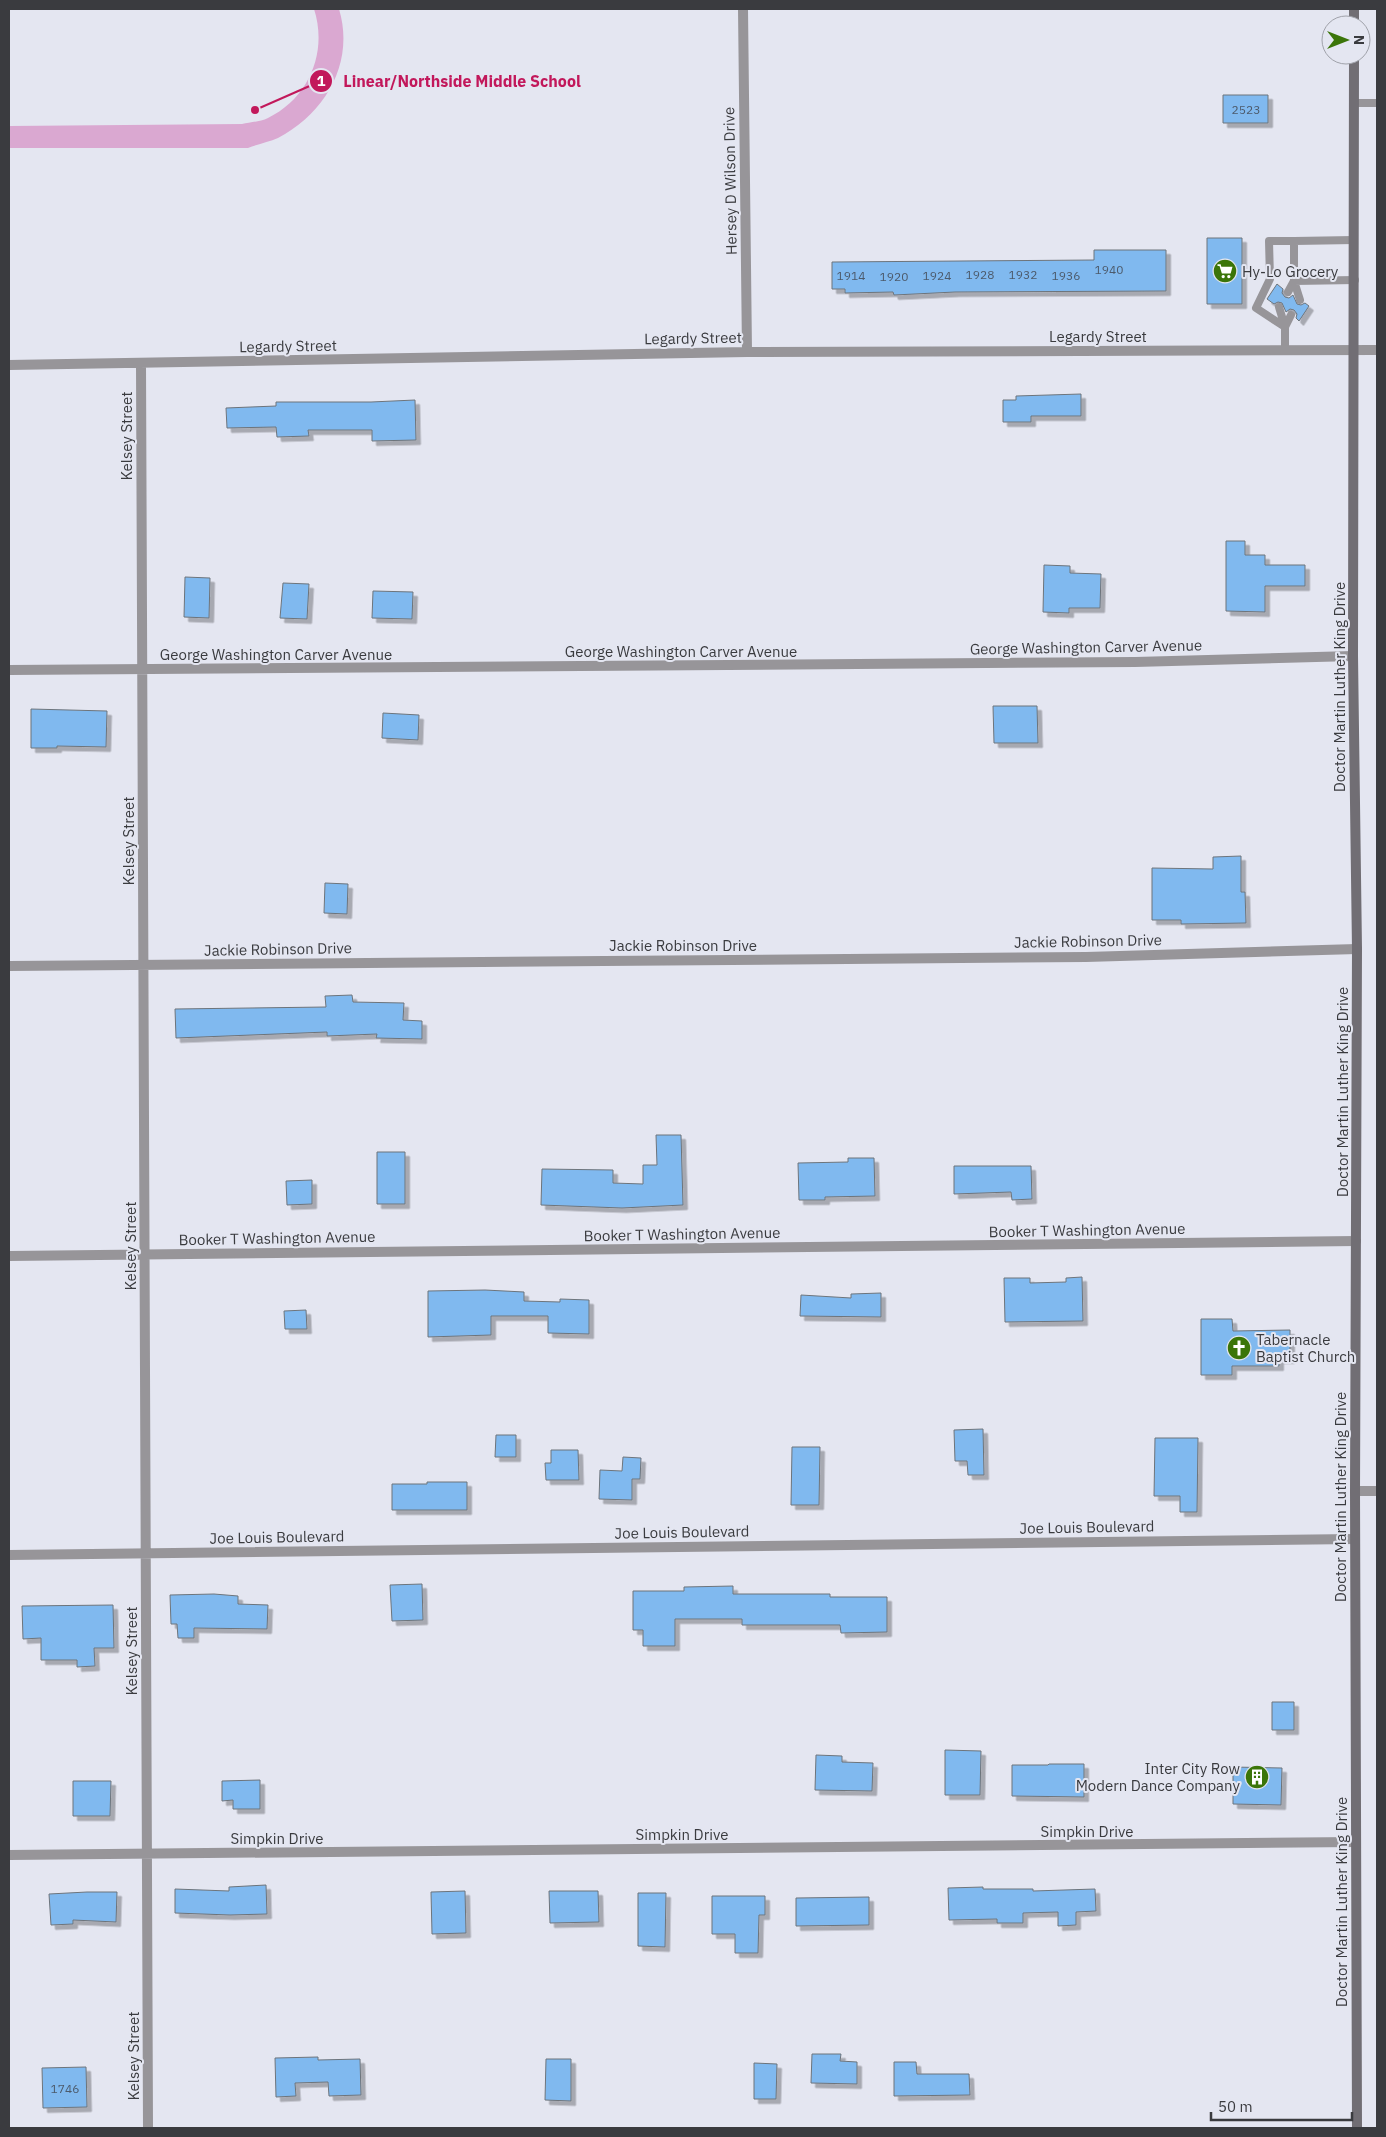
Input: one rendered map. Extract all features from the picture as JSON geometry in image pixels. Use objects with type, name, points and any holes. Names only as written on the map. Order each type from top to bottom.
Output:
[{"type":"main road","name":"Doctor Martin Luther King Drive","points":[[1354,65],[1353,656],[1357,949],[1355,1491],[1357,2128]]},
{"type":"street","name":"Hersey D Wilson Drive","points":[[743,9],[747,352]]},
{"type":"street","name":"Legardy Street","points":[[9,365],[747,352],[1377,350]]},
{"type":"street","name":"Kelsey Street","points":[[141,364],[148,2128]]},
{"type":"street","name":"George Washington Carver Avenue","points":[[9,670],[1125,662],[1353,656]]},
{"type":"street","name":"Jackie Robinson Drive","points":[[9,966],[1086,957],[1357,949]]},
{"type":"street","name":"Booker T Washington Avenue","points":[[9,1256],[1356,1241]]},
{"type":"street","points":[[1355,1491],[1377,1491]]},
{"type":"street","name":"Joe Louis Boulevard","points":[[9,1555],[1355,1539]]},
{"type":"street","name":"Simpkin Drive","points":[[9,1855],[1356,1842]]},
{"type":"lane","points":[[1354,103],[1377,103]]},
{"type":"lane","points":[[1285,327],[1256,308],[1270,279],[1269,241],[1354,240]]},
{"type":"lane","points":[[1294,241],[1294,281],[1300,300]]},
{"type":"lane","points":[[1294,281],[1355,280]]},
{"type":"lane","points":[[1288,292],[1294,281]]},
{"type":"lane","points":[[1279,307],[1285,327],[1285,351]]},
{"type":"lane","points":[[1285,327],[1291,315]]},
{"type":"shaded area","points":[[314,9],[339,9],[343,29],[343,48],[339,67],[323,100],[310,115],[278,138],[248,148],[9,148],[9,126],[242,124],[268,118],[294,99],[312,72],[318,41],[318,25]]},
{"type":"building","points":[[1223,95],[1268,95],[1268,123],[1223,123]]},
{"type":"building","name":"Hy-Lo Grocery","points":[[1207,238],[1242,238],[1242,304],[1207,304]]},
{"type":"building","points":[[1094,250],[1166,250],[1166,291],[955,292],[894,295],[893,292],[845,293],[845,289],[832,289],[832,262],[1094,260]]},
{"type":"building","points":[[1277,284],[1283,289],[1282,293],[1285,297],[1289,298],[1293,295],[1297,304],[1305,303],[1309,306],[1299,321],[1294,310],[1290,309],[1286,312],[1282,303],[1274,304],[1267,299]]},
{"type":"building","points":[[1081,394],[1081,416],[1031,416],[1031,422],[1003,422],[1003,400],[1016,400],[1016,396]]},
{"type":"building","points":[[415,400],[416,440],[372,441],[372,430],[308,430],[309,436],[277,437],[276,427],[227,428],[226,408],[276,406],[276,402]]},
{"type":"building","points":[[1226,541],[1245,541],[1245,555],[1265,555],[1265,565],[1305,565],[1305,586],[1265,586],[1265,612],[1226,611]]},
{"type":"building","points":[[1044,565],[1070,566],[1070,573],[1101,574],[1100,608],[1069,608],[1069,613],[1043,612]]},
{"type":"building","points":[[185,577],[210,578],[209,618],[184,617]]},
{"type":"building","points":[[283,583],[309,584],[307,619],[280,618]]},
{"type":"building","points":[[373,591],[413,592],[412,619],[372,618]]},
{"type":"building","points":[[993,706],[1037,706],[1038,743],[994,743]]},
{"type":"building","points":[[31,709],[107,711],[106,747],[57,746],[57,748],[31,748]]},
{"type":"building","points":[[383,713],[419,715],[418,740],[382,738]]},
{"type":"building","points":[[1241,856],[1241,892],[1245,892],[1246,923],[1181,924],[1181,920],[1152,920],[1152,868],[1213,869],[1213,857]]},
{"type":"building","points":[[325,883],[348,884],[347,914],[324,913]]},
{"type":"building","points":[[352,995],[353,1002],[404,1003],[403,1020],[422,1021],[422,1039],[376,1038],[377,1034],[327,1036],[327,1032],[176,1038],[175,1009],[326,1007],[325,996]]},
{"type":"building","points":[[656,1135],[681,1135],[683,1205],[622,1208],[541,1205],[542,1169],[613,1170],[613,1183],[643,1184],[643,1165],[657,1165]]},
{"type":"building","points":[[377,1152],[405,1152],[405,1204],[377,1204]]},
{"type":"building","points":[[848,1158],[874,1158],[875,1196],[825,1197],[825,1200],[799,1200],[798,1163],[848,1162]]},
{"type":"building","points":[[954,1166],[1031,1166],[1032,1199],[1012,1200],[1011,1192],[954,1194]]},
{"type":"building","points":[[312,1180],[312,1204],[287,1205],[286,1181]]},
{"type":"building","points":[[1082,1277],[1083,1321],[1005,1322],[1004,1278],[1030,1278],[1030,1283],[1066,1282],[1066,1278]]},
{"type":"building","points":[[485,1290],[524,1292],[524,1301],[560,1302],[560,1299],[589,1300],[589,1334],[548,1333],[548,1316],[491,1316],[491,1335],[428,1337],[428,1291]]},
{"type":"building","points":[[881,1293],[881,1317],[800,1316],[801,1295],[851,1298],[851,1294]]},
{"type":"building","points":[[306,1310],[307,1329],[285,1329],[284,1311]]},
{"type":"building","points":[[1201,1319],[1232,1319],[1233,1331],[1290,1330],[1290,1359],[1279,1359],[1279,1366],[1232,1366],[1232,1375],[1201,1375]]},
{"type":"building","points":[[983,1429],[984,1475],[968,1475],[967,1461],[955,1461],[954,1430]]},
{"type":"building","points":[[496,1435],[516,1435],[516,1457],[495,1457]]},
{"type":"building","points":[[1155,1438],[1198,1438],[1197,1512],[1180,1512],[1180,1496],[1154,1496]]},
{"type":"building","points":[[792,1447],[820,1447],[819,1505],[791,1505]]},
{"type":"building","points":[[551,1450],[578,1450],[579,1480],[546,1480],[545,1463],[551,1463]]},
{"type":"building","points":[[623,1457],[641,1458],[640,1479],[632,1479],[632,1500],[599,1499],[600,1470],[622,1471]]},
{"type":"building","points":[[427,1482],[467,1482],[467,1510],[392,1510],[392,1484],[427,1484]]},
{"type":"building","points":[[422,1584],[423,1620],[392,1621],[390,1585]]},
{"type":"building","points":[[733,1586],[733,1594],[830,1594],[830,1597],[887,1597],[887,1632],[841,1633],[840,1625],[742,1625],[742,1619],[675,1619],[675,1646],[643,1646],[643,1630],[633,1630],[633,1591],[684,1591],[684,1587]]},
{"type":"building","points":[[214,1594],[238,1596],[238,1604],[268,1605],[267,1629],[194,1628],[194,1638],[178,1638],[177,1624],[171,1624],[170,1595]]},
{"type":"building","points":[[113,1605],[114,1648],[94,1648],[95,1666],[77,1667],[77,1660],[41,1660],[41,1638],[23,1639],[22,1606]]},
{"type":"building","points":[[1272,1702],[1294,1702],[1294,1730],[1272,1730]]},
{"type":"building","points":[[945,1750],[981,1751],[980,1795],[945,1795]]},
{"type":"building","points":[[816,1755],[842,1756],[842,1762],[873,1763],[872,1791],[815,1790]]},
{"type":"building","points":[[1084,1764],[1084,1797],[1012,1796],[1012,1765]]},
{"type":"building","points":[[1233,1767],[1282,1768],[1281,1805],[1233,1804]]},
{"type":"building","points":[[260,1780],[260,1809],[233,1809],[233,1800],[222,1801],[222,1781]]},
{"type":"building","points":[[73,1781],[111,1781],[110,1816],[73,1816]]},
{"type":"building","points":[[266,1885],[267,1914],[175,1913],[175,1889],[229,1891],[229,1887]]},
{"type":"building","points":[[983,1887],[983,1889],[1033,1889],[1033,1891],[1095,1889],[1096,1911],[1076,1912],[1076,1925],[1058,1926],[1058,1912],[1023,1913],[1023,1923],[997,1923],[997,1919],[949,1920],[948,1888]]},
{"type":"building","points":[[465,1891],[466,1933],[432,1934],[431,1892]]},
{"type":"building","points":[[549,1891],[598,1891],[599,1922],[550,1923]]},
{"type":"building","points":[[117,1892],[116,1922],[73,1920],[73,1924],[51,1925],[49,1894]]},
{"type":"building","points":[[638,1893],[666,1893],[665,1947],[638,1946]]},
{"type":"building","points":[[712,1896],[765,1896],[765,1915],[759,1915],[758,1953],[735,1953],[735,1934],[712,1934]]},
{"type":"building","points":[[869,1897],[869,1925],[796,1926],[796,1898]]},
{"type":"building","points":[[812,2054],[841,2054],[840,2061],[857,2062],[857,2084],[811,2083]]},
{"type":"building","points":[[318,2057],[318,2060],[360,2059],[361,2095],[329,2096],[328,2082],[295,2083],[296,2096],[276,2097],[275,2058]]},
{"type":"building","points":[[546,2059],[571,2059],[571,2101],[545,2100]]},
{"type":"building","points":[[894,2062],[916,2062],[917,2074],[969,2074],[970,2095],[894,2096]]},
{"type":"building","points":[[754,2063],[777,2064],[776,2099],[754,2099]]},
{"type":"building","points":[[86,2067],[87,2107],[43,2108],[42,2068]]},
{"type":"place","name":"Linear/Northside Middle School","points":[[255,110]]},
{"type":"place","name":"Hy-Lo Grocery","points":[[1225,271]]},
{"type":"place","name":"Tabernacle Baptist Church","points":[[1239,1348]]},
{"type":"place","name":"Inter City Row Modern Dance Company","points":[[1257,1777]]}]
